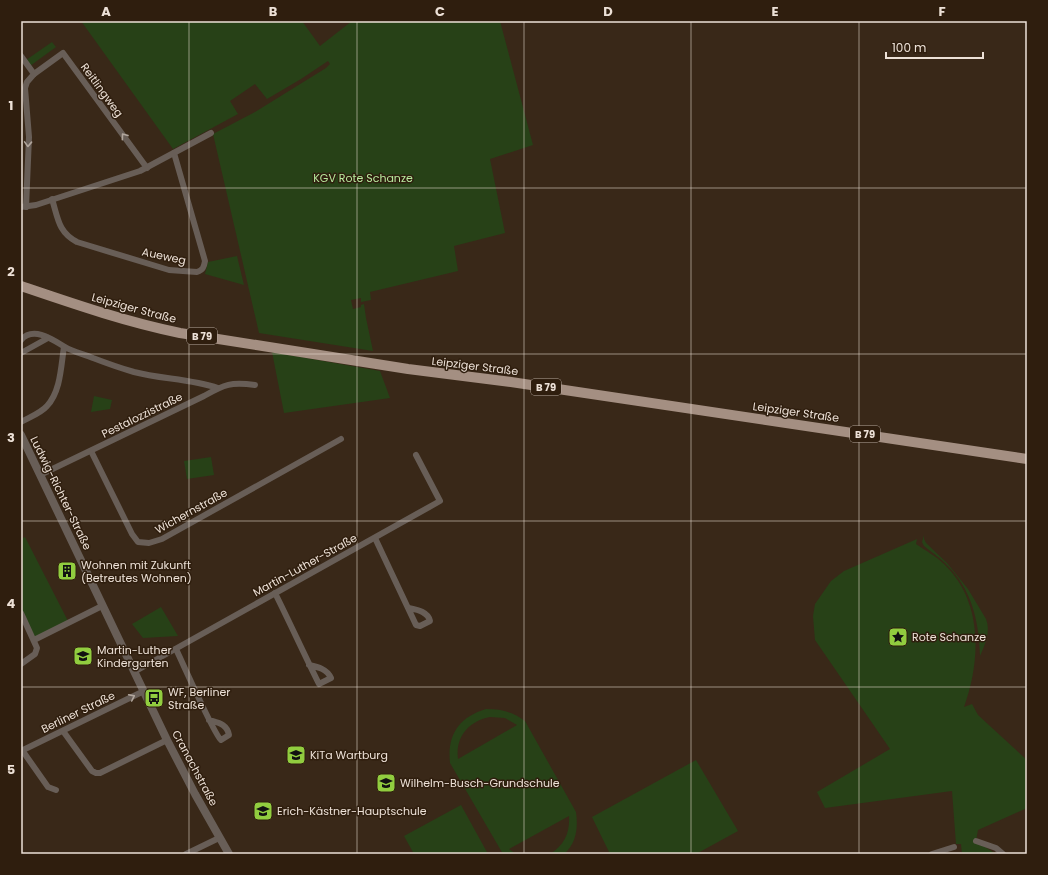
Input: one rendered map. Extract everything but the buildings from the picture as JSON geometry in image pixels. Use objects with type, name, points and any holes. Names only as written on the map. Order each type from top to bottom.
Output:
[{"type":"main road","name":"Leipziger Straße","points":[[21,286],[122,320],[152,328],[180,333],[408,369],[511,382],[1027,459]]},
{"type":"street","name":"Reitlingweg","points":[[34,74],[63,52],[147,168]]},
{"type":"street","points":[[21,56],[34,74],[27,82],[26,88],[28,137],[24,207],[113,181],[147,168],[211,133]]},
{"type":"street","name":"Aueweg","points":[[52,199],[62,229],[68,237],[76,242],[169,270],[201,271],[204,267],[205,261],[174,153]]},
{"type":"street","points":[[21,340],[30,334],[36,334],[60,342],[64,346],[98,360],[134,372],[202,383],[218,388]]},
{"type":"street","points":[[21,353],[48,338]]},
{"type":"street","points":[[21,422],[41,412],[48,406],[53,398],[57,386],[64,346]]},
{"type":"street","name":"Pestalozzistraße","points":[[40,475],[226,384],[237,383],[255,385]]},
{"type":"street","name":"Ludwig-Richter-Straße","points":[[21,435],[144,692]]},
{"type":"street","name":"Wichernstraße","points":[[91,451],[132,534],[138,542],[149,543],[162,539],[341,439]]},
{"type":"street","name":"Martin-Luther-Straße","points":[[134,672],[440,502],[416,455]]},
{"type":"street","points":[[375,538],[409,608]]},
{"type":"street","points":[[275,594],[309,665]]},
{"type":"street","points":[[34,640],[102,606]]},
{"type":"street","points":[[21,613],[37,648],[35,654],[21,664]]},
{"type":"street","points":[[176,649],[210,720]]},
{"type":"street","name":"Berliner Straße","points":[[21,751],[144,692]]},
{"type":"street","name":"Cranachstraße","points":[[144,692],[183,772],[229,854]]},
{"type":"street","points":[[63,731],[92,771],[96,773],[100,773],[167,740]]},
{"type":"street","points":[[21,751],[48,787],[56,790]]},
{"type":"street","points":[[186,854],[220,838]]},
{"type":"street","points":[[976,841],[996,848],[1004,854]]},
{"type":"street","points":[[932,854],[954,847]]},
{"type":"green space","name":"KGV Rote Schanze","points":[[81,21],[302,21],[320,46],[352,21],[500,21],[533,145],[490,159],[505,233],[454,246],[458,271],[370,292],[371,300],[361,302],[361,298],[351,300],[353,309],[361,307],[361,305],[364,304],[373,351],[259,333],[213,134],[255,112],[326,68],[330,64],[328,61],[267,99],[255,84],[230,101],[238,114],[173,149]]},
{"type":"green space","points":[[52,42],[56,47],[30,66],[26,60]]},
{"type":"green space","points":[[237,256],[244,285],[205,274],[208,262]]},
{"type":"green space","points":[[272,352],[380,371],[390,398],[284,413]]},
{"type":"green space","points":[[94,396],[112,400],[110,409],[91,412]]},
{"type":"green space","points":[[211,457],[214,475],[187,479],[184,461]]},
{"type":"green space","points":[[924,535],[926,543],[947,563],[968,589],[986,619],[988,633],[980,656],[976,618],[968,595],[954,573],[943,561],[924,546],[922,542]]},
{"type":"green space","points":[[25,537],[69,623],[34,640],[21,613],[21,539]]},
{"type":"green space","points":[[917,539],[916,544],[941,561],[957,579],[966,595],[972,613],[975,632],[974,670],[964,707],[972,704],[978,715],[1027,760],[1027,808],[978,830],[976,841],[996,854],[979,854],[975,852],[974,854],[962,854],[961,844],[956,844],[952,791],[825,808],[817,792],[890,749],[815,640],[813,616],[815,604],[831,581],[844,571]]},
{"type":"green space","points":[[161,607],[178,636],[143,638],[132,624]]},
{"type":"green space","points":[[486,709],[502,710],[516,715],[525,721],[576,812],[576,834],[572,845],[564,854],[550,854],[559,847],[566,838],[569,827],[569,816],[509,849],[516,854],[503,854],[450,763],[451,744],[457,728],[462,722],[477,712]],"holes":[[[490,717],[505,718],[517,725],[458,759],[461,737],[470,726],[482,719]]]},
{"type":"green space","points":[[696,760],[738,831],[696,854],[610,854],[592,817]]},
{"type":"green space","points":[[461,805],[488,854],[414,854],[404,836]]},
{"type":"place","name":"Wohnen mit Zukunft (Betreutes Wohnen)","points":[[67,571]]},
{"type":"place","name":"Rote Schanze","points":[[898,637]]},
{"type":"place","name":"Martin-Luther Kindergarten","points":[[83,656]]},
{"type":"place","name":"WF, Berliner Straße","points":[[154,698]]},
{"type":"place","name":"KiTa Wartburg","points":[[296,755]]},
{"type":"place","name":"Wilhelm-Busch-Grundschule","points":[[386,783]]},
{"type":"place","name":"Erich-Kästner-Hauptschule","points":[[263,811]]}]
